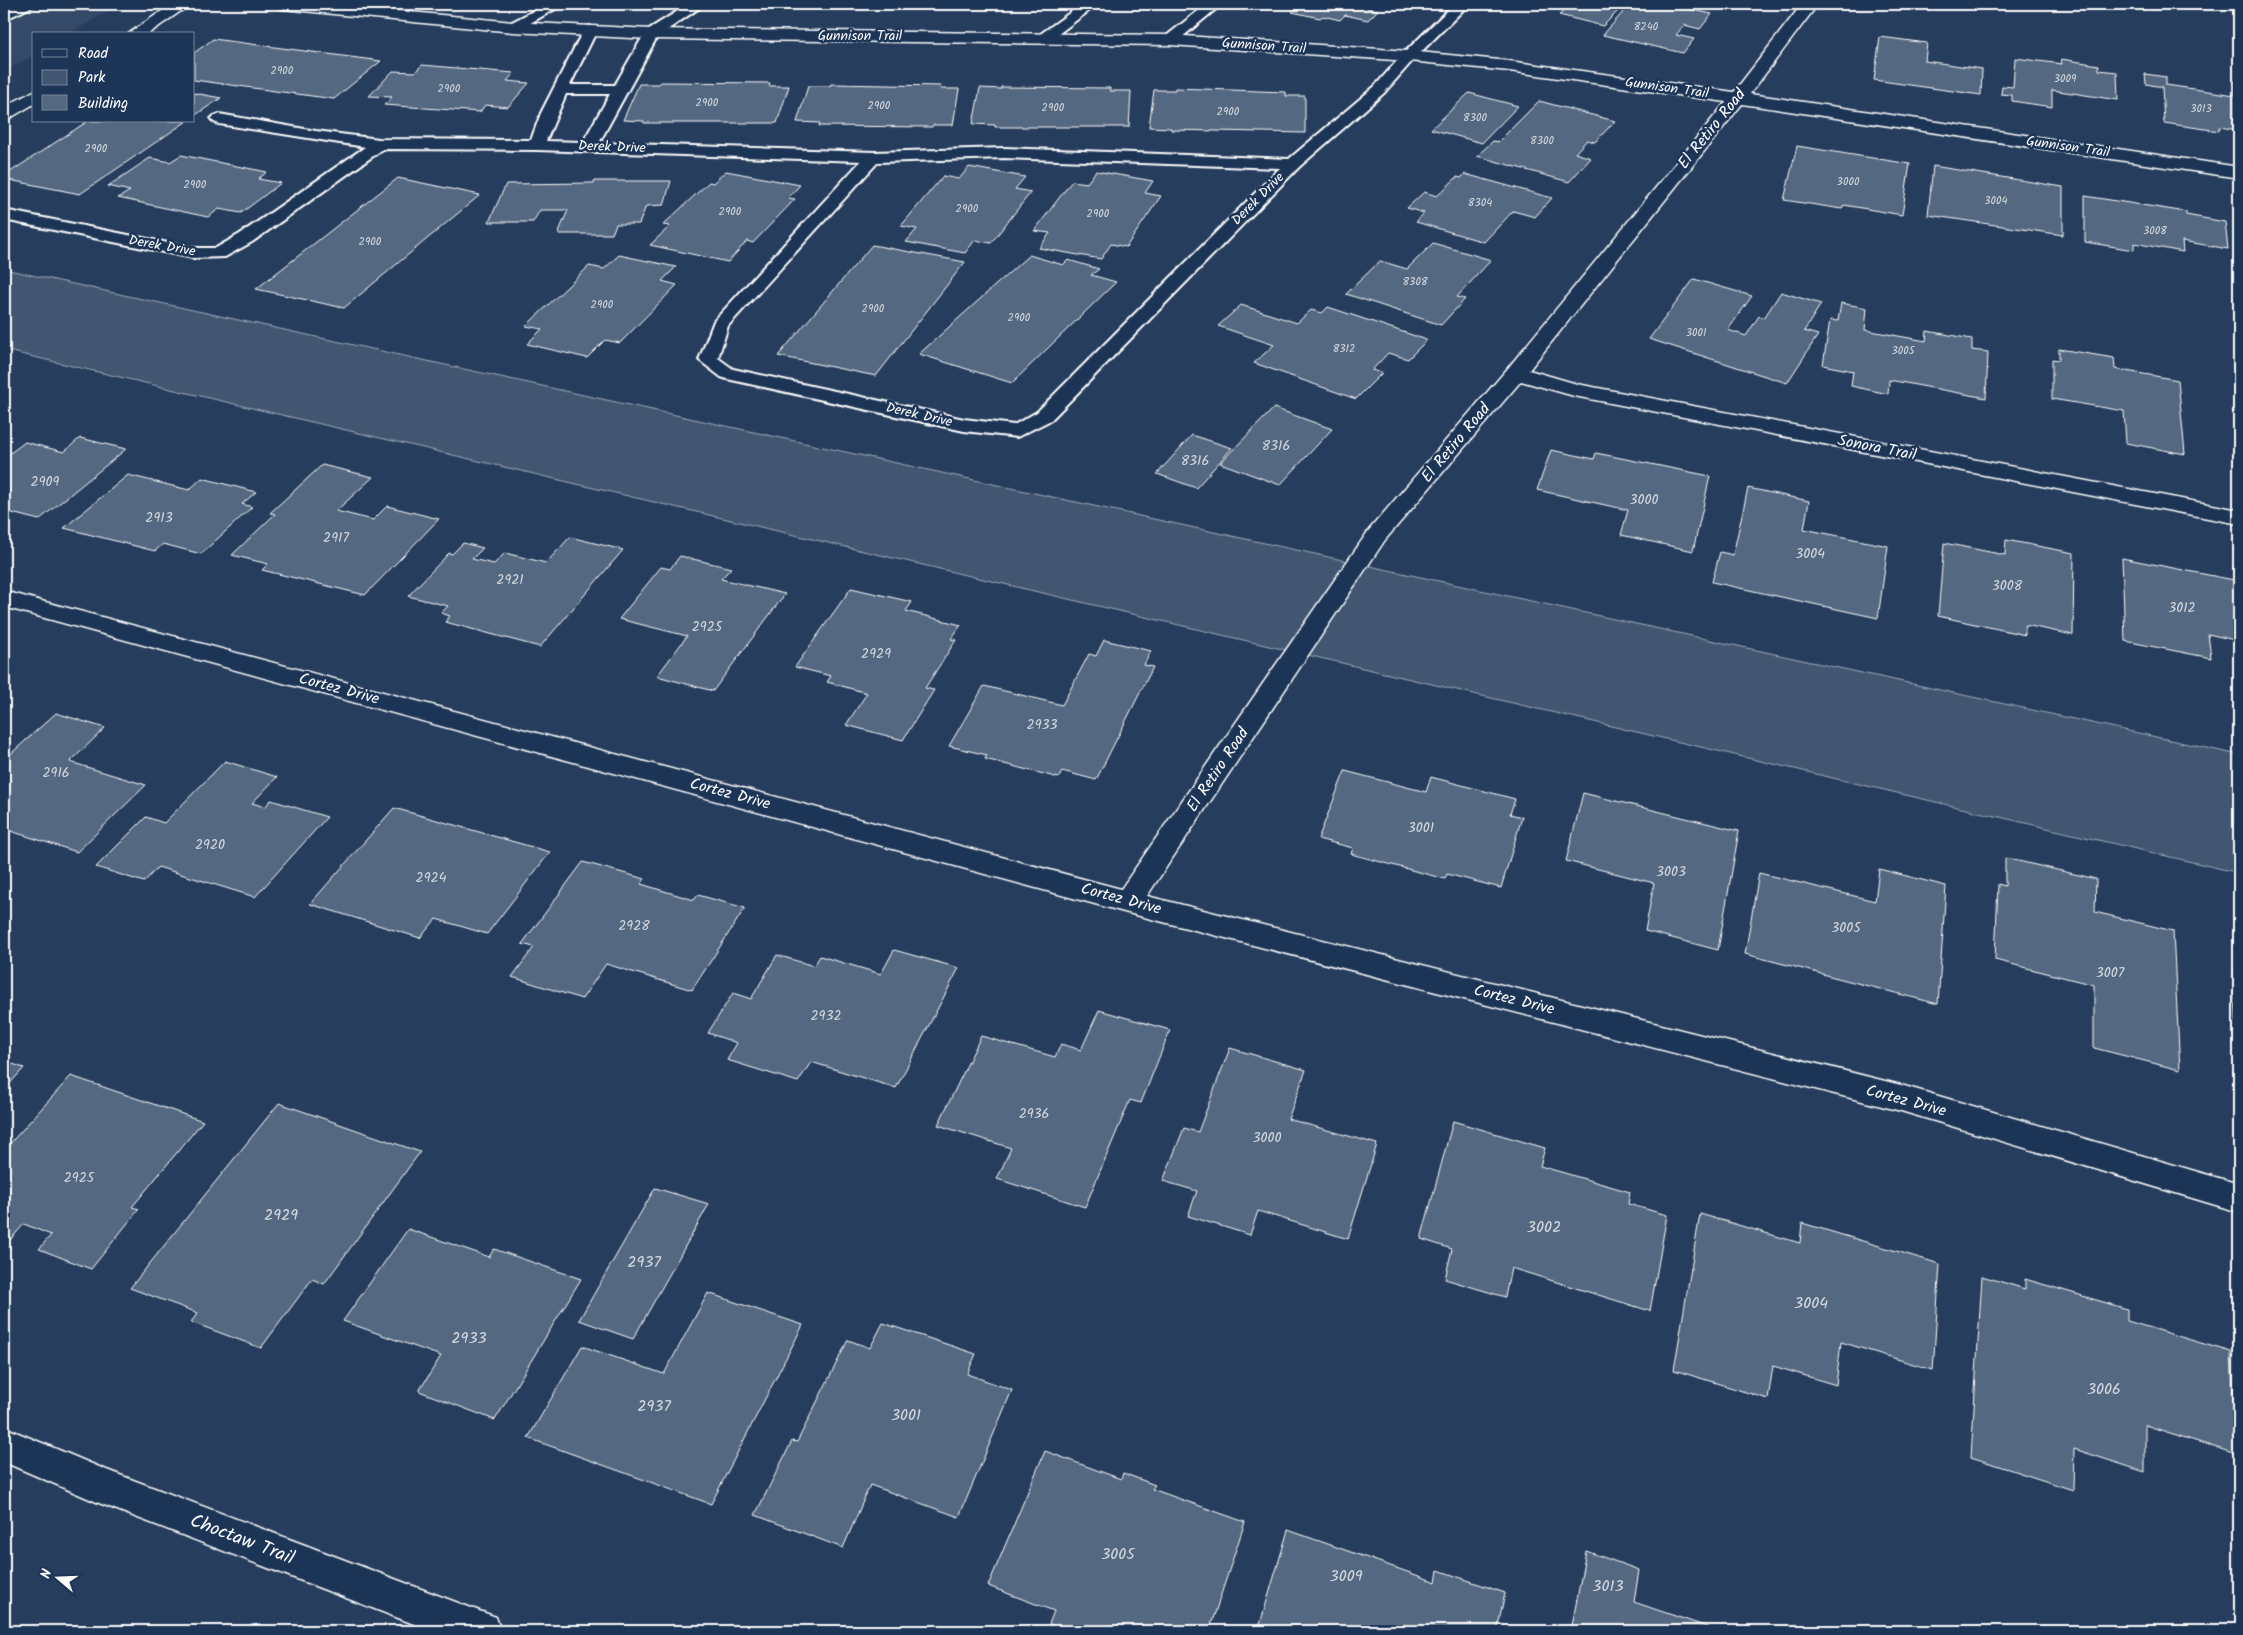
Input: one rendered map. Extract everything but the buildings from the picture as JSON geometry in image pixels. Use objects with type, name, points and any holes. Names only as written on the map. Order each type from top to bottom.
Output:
[{"type":"street","points":[[139,32],[183,4]]},
{"type":"street","name":"Gunnison Trail","points":[[283,4],[513,28],[651,34],[1170,40],[1409,56],[1509,66],[1738,98],[2239,172]]},
{"type":"street","name":"El Retiro Road","points":[[1128,902],[1377,536],[1516,372],[1738,98],[1810,4]]},
{"type":"street","points":[[4,114],[32,97]]},
{"type":"street","name":"Sonora Trail","points":[[1516,372],[1574,390],[2239,517]]},
{"type":"street","name":"Cortez Drive","points":[[4,599],[1128,902],[1901,1098],[2239,1198]]},
{"type":"street","name":"Choctaw Trail","points":[[4,1444],[99,1485],[482,1631]]},
{"type":"lane","points":[[4,16],[26,4]]},
{"type":"lane","points":[[513,28],[558,4]]},
{"type":"lane","points":[[589,146],[651,34],[698,4]]},
{"type":"lane","points":[[1044,38],[1091,4]]},
{"type":"lane","points":[[1170,40],[1215,4]]},
{"type":"lane","name":"Derek Drive","points":[[874,157],[720,325],[708,360],[727,373],[964,425],[1017,431],[1044,416],[1293,164],[1379,90],[1409,56],[1462,4]]},
{"type":"lane","points":[[538,145],[549,114],[590,30]]},
{"type":"lane","points":[[561,89],[620,90]]},
{"type":"lane","name":"Derek Drive","points":[[219,119],[316,136],[379,144],[589,146],[874,157],[1004,153],[1293,164]]},
{"type":"lane","name":"Derek Drive","points":[[4,216],[193,253],[218,253],[246,238],[379,144]]},
{"type":"shaded area","points":[[4,4],[120,4],[72,32],[32,32],[32,56],[4,72]]},
{"type":"green space","points":[[4,269],[2239,755],[2239,873],[4,350]]}]
